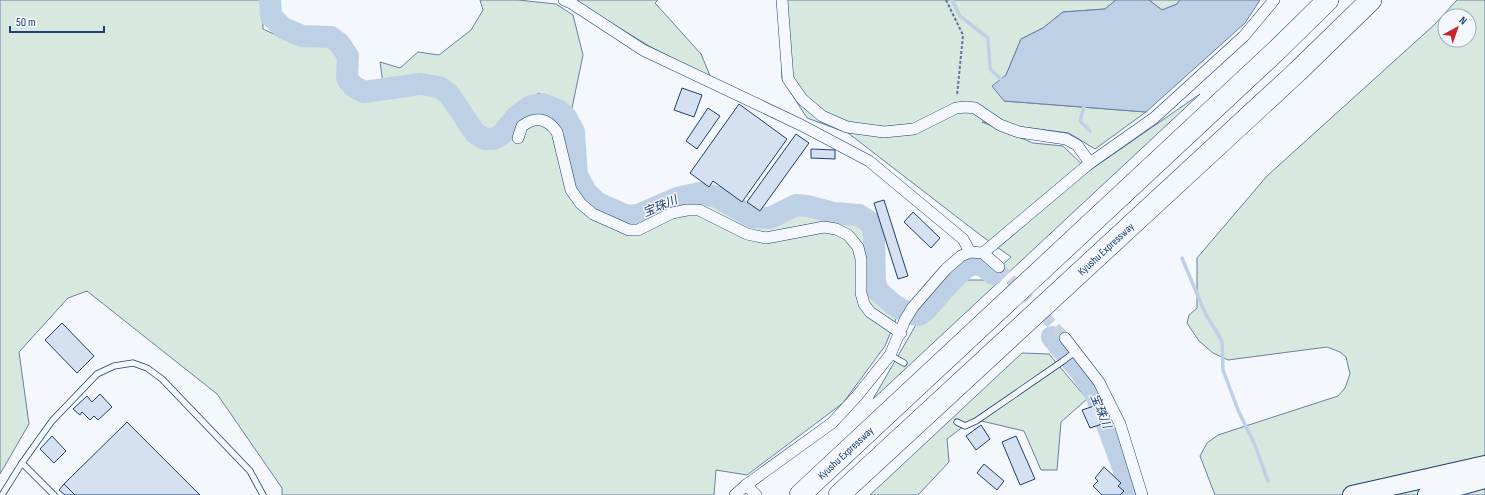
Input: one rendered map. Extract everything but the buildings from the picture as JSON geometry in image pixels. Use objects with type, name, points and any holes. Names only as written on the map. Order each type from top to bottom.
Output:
[{"type":"highway","name":"Kyushu Expressway","points":[[800,495],[1230,94],[1328,0]]},
{"type":"highway","name":"Kyushu Expressway","points":[[839,495],[1296,72],[1371,0]]},
{"type":"main road","points":[[1352,495],[1485,465]]},
{"type":"main road","points":[[1427,495],[1485,478]]},
{"type":"street","points":[[564,0],[571,3],[643,50],[801,125],[869,161],[963,239],[970,252]]},
{"type":"street","points":[[782,0],[788,78],[802,99],[822,116],[847,127],[884,132],[914,129],[956,108],[975,108],[1000,124],[1019,132],[1066,139],[1077,145],[1090,162]]},
{"type":"street","points":[[982,253],[1090,162],[1154,118],[1244,36],[1274,0]]},
{"type":"street","points":[[518,138],[522,126],[531,120],[542,120],[552,126],[557,132],[572,190],[581,204],[593,214],[629,230],[638,230],[672,213],[687,210],[699,210],[747,234],[766,238],[824,227],[836,230],[848,236],[858,247],[861,259],[862,293],[864,304],[870,312],[901,333]]},
{"type":"street","points":[[735,495],[752,491],[832,423],[857,396],[890,355],[901,333],[905,320],[913,308],[946,270],[961,256],[970,252],[982,253],[999,267]]},
{"type":"street","points":[[1065,338],[1100,382],[1120,424],[1142,495]]},
{"type":"lane","points":[[957,422],[965,426],[976,421],[1075,352]]},
{"type":"lane","points":[[890,355],[904,363]]},
{"type":"lane","points":[[2,495],[22,463],[52,421],[97,374],[114,366],[133,363],[147,368],[162,379],[250,471],[264,495]]},
{"type":"lane","points":[[22,463],[54,495]]},
{"type":"path","points":[[946,0],[963,35],[956,108]]},
{"type":"shaded area","points":[[0,0],[263,0],[263,29],[293,43],[325,42],[340,55],[341,88],[364,99],[411,90],[445,96],[472,140],[485,145],[503,141],[522,119],[533,112],[547,112],[562,121],[570,134],[574,179],[585,199],[626,219],[640,219],[689,199],[713,203],[752,223],[771,222],[801,211],[833,222],[853,222],[867,234],[871,290],[898,314],[885,346],[843,403],[747,475],[716,470],[714,495],[282,495],[282,488],[217,394],[87,291],[68,298],[19,352],[29,424],[0,474]]},
{"type":"shaded area","points":[[480,0],[518,0],[556,4],[573,15],[583,55],[572,108],[539,93],[512,109],[495,129],[479,128],[449,86],[423,79],[383,83],[380,62],[400,68],[418,52],[439,55],[471,30],[483,10]]},
{"type":"shaded area","points":[[574,0],[658,0],[655,3],[701,54],[711,78],[649,46]]},
{"type":"shaded area","points":[[780,0],[1116,0],[1105,9],[1063,12],[1043,28],[1021,39],[1006,75],[1004,101],[1146,112],[1095,149],[1069,133],[982,122],[1033,143],[1063,146],[1089,171],[1200,94],[873,399],[917,323],[967,280],[986,280],[1011,257],[848,133],[807,118],[782,79]]},
{"type":"shaded area","points":[[1149,0],[1180,0],[1177,4],[1162,10]]},
{"type":"shaded area","points":[[1457,0],[1485,0],[1485,495],[1215,495],[1200,456],[1207,443],[1218,435],[1338,396],[1345,388],[1350,374],[1346,357],[1340,352],[1327,347],[1228,360],[1213,353],[1199,341],[1187,323],[1189,315],[1197,308],[1197,258],[1267,176],[1437,22],[1437,48],[1477,48],[1477,8],[1450,8]]},
{"type":"shaded area","points":[[1022,353],[1049,354],[1087,399],[1061,422],[1057,470],[1041,470],[1024,431],[973,419],[947,439],[949,462],[918,495],[870,495]]},
{"type":"water","points":[[1116,0],[1149,0],[1162,10],[1177,4],[1180,0],[1260,0],[1245,23],[1146,112],[1004,101],[992,86],[1006,75],[1021,39],[1043,28],[1063,12],[1105,9]]},
{"type":"waterway","name":"宝珠川","points":[[270,0],[271,16],[283,28],[302,36],[331,37],[339,43],[348,56],[347,78],[353,86],[364,92],[420,84],[439,87],[449,94],[475,133],[485,139],[494,139],[502,134],[516,117],[529,107],[542,104],[558,110],[566,117],[574,132],[577,175],[586,192],[598,203],[627,216],[638,215],[677,198],[699,193],[717,197],[752,217],[770,218],[796,205],[808,206],[834,213],[859,215],[871,223],[874,234],[875,282],[878,291],[894,305],[910,314],[919,315],[926,310],[957,276],[971,266],[977,264],[986,268],[993,274]]},
{"type":"waterway","points":[[952,0],[960,16],[988,38],[990,69],[1003,81]]},
{"type":"waterway","points":[[1085,103],[1080,121],[1090,131]]},
{"type":"waterway","points":[[1182,258],[1205,313],[1222,341],[1223,370],[1238,410],[1255,445],[1268,481]]},
{"type":"waterway","name":"宝珠川","points":[[1052,337],[1081,372],[1096,395],[1132,495]]},
{"type":"tunnel","points":[[999,267],[1065,338]]}]
